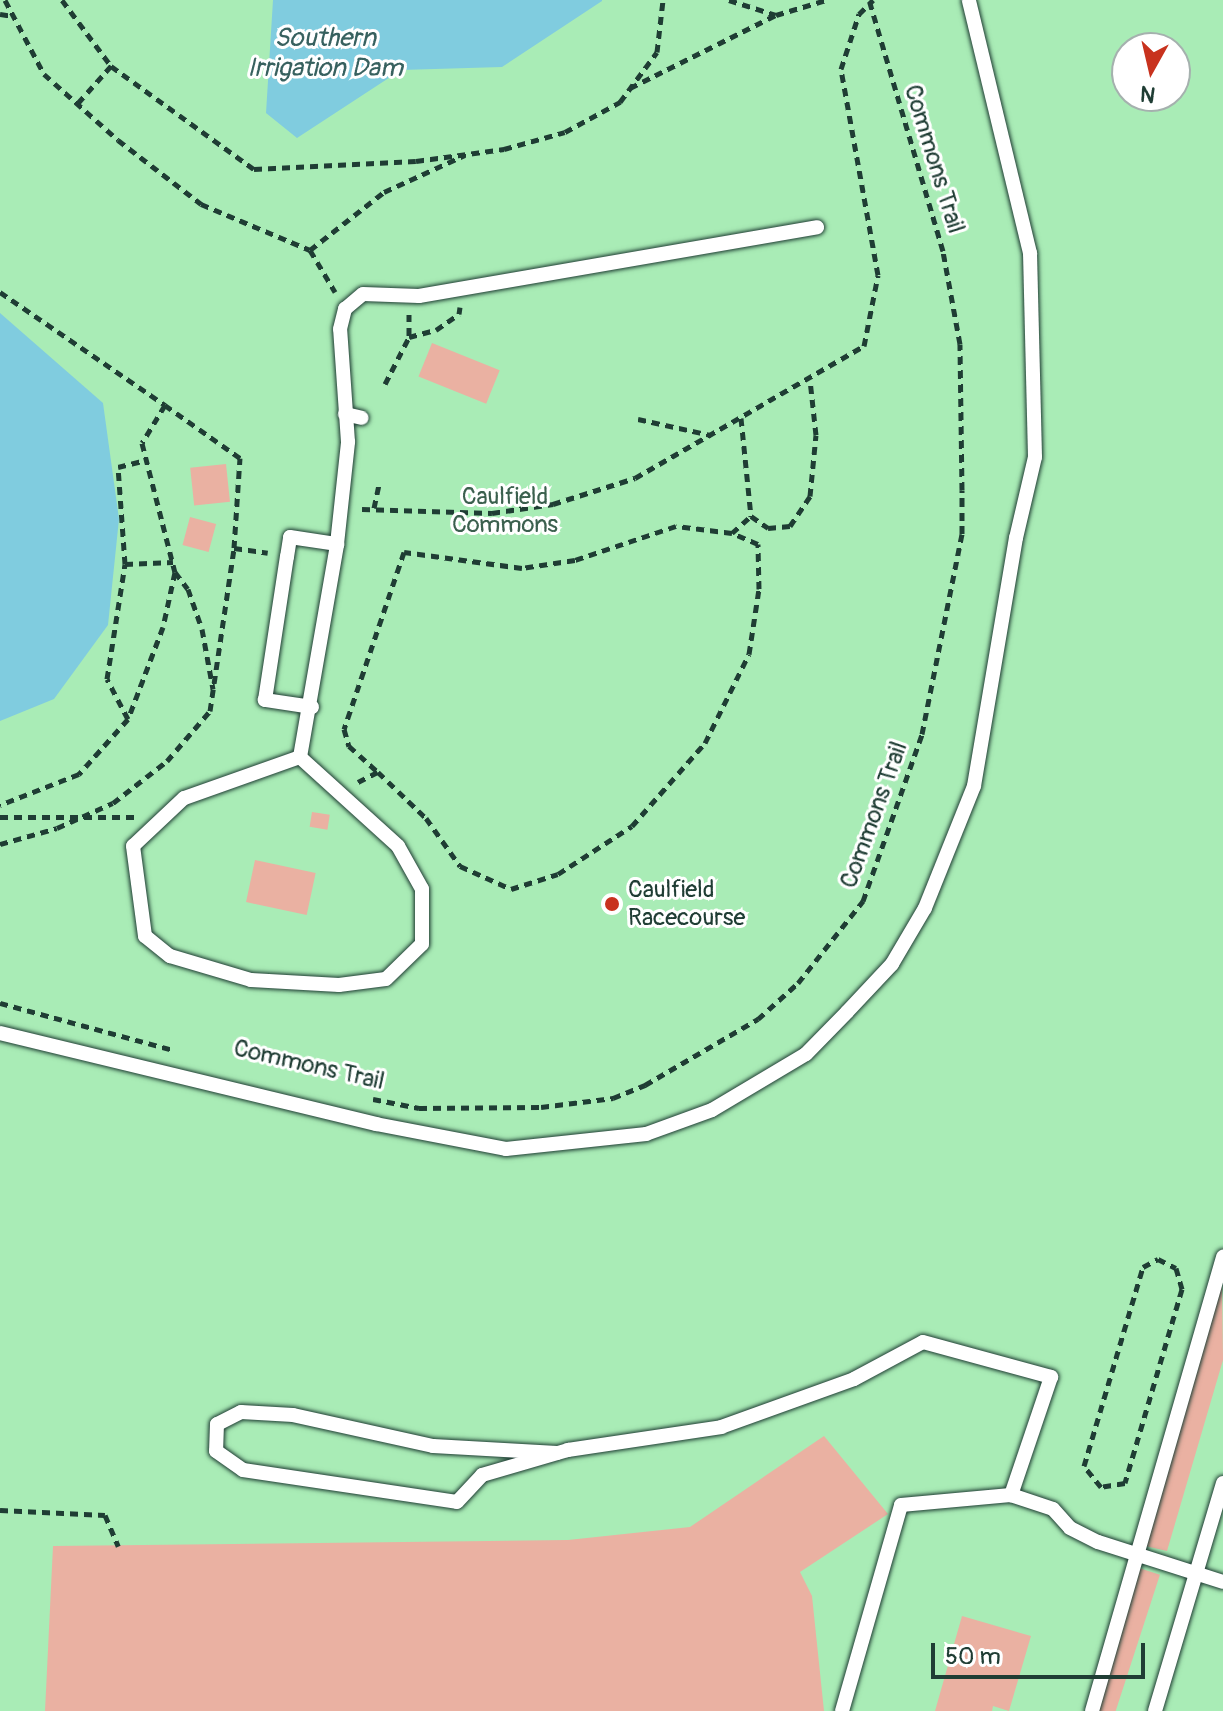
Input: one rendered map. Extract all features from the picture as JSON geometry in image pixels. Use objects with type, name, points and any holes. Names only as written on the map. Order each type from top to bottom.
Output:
[{"type":"lane","points":[[0,1033],[376,1124],[506,1149],[583,1145],[646,1134],[712,1110],[806,1054],[847,1012],[892,964],[925,908],[974,786],[1016,538],[1035,457],[1030,253],[969,0]]},
{"type":"lane","points":[[300,757],[312,707],[337,544],[348,442],[340,329],[345,309],[363,294],[419,296],[817,227]]},
{"type":"lane","points":[[345,414],[362,418]]},
{"type":"lane","points":[[312,707],[265,700],[290,537],[337,544]]},
{"type":"lane","points":[[300,757],[398,846],[422,889],[422,944],[386,979],[339,985],[251,980],[170,956],[145,936],[133,846],[160,817],[184,798],[300,757]]},
{"type":"lane","points":[[1092,1711],[1223,1257]]},
{"type":"lane","points":[[557,1453],[433,1446],[293,1415],[241,1412],[217,1424],[216,1451],[243,1470],[457,1502],[482,1475],[557,1453],[721,1427],[854,1379],[923,1342],[1051,1377],[1011,1495]]},
{"type":"lane","points":[[1155,1711],[1223,1483]]},
{"type":"lane","points":[[842,1711],[901,1505],[1011,1495],[1044,1505],[1079,1533],[1137,1556],[1223,1582]]},
{"type":"path","points":[[5,0],[44,74],[201,204],[310,250],[345,309]]},
{"type":"path","points":[[62,0],[111,66],[254,169],[338,168],[470,153],[565,132],[620,102],[657,52],[663,0]]},
{"type":"path","points":[[729,0],[776,15]]},
{"type":"path","points":[[629,88],[776,15],[826,0]]},
{"type":"path","points":[[341,511],[374,508],[492,513],[553,504],[635,478],[810,380],[864,346],[878,275],[841,69],[859,14],[870,1]]},
{"type":"path","name":"Commons Trail","points":[[366,1097],[419,1108],[541,1107],[613,1098],[729,1040],[758,1019],[798,983],[863,901],[922,734],[962,534],[960,344],[943,251],[870,1]]},
{"type":"path","points":[[0,14],[14,16]]},
{"type":"path","points":[[78,103],[111,66]]},
{"type":"path","points":[[310,250],[384,192],[470,153]]},
{"type":"path","points":[[0,292],[240,458],[234,548],[210,711],[167,761],[113,803],[0,844]]},
{"type":"path","points":[[385,384],[409,337]]},
{"type":"path","points":[[741,418],[751,516],[768,528],[790,526],[810,496],[816,435],[810,380]]},
{"type":"path","points":[[0,805],[79,774],[128,719],[163,627],[175,572],[142,443],[165,405]]},
{"type":"path","points":[[638,419],[712,435]]},
{"type":"path","points":[[128,719],[107,679],[125,564],[118,467],[146,460]]},
{"type":"path","points":[[374,508],[379,485]]},
{"type":"path","points":[[732,533],[751,516]]},
{"type":"path","points":[[676,526],[732,533],[758,544],[759,589],[749,654],[705,743],[632,826],[558,874],[511,889],[460,866],[426,818],[378,772],[349,746],[344,729],[404,552],[522,568],[575,560],[676,526]]},
{"type":"path","points":[[234,548],[287,557]]},
{"type":"path","points":[[125,564],[173,562]]},
{"type":"path","points":[[175,572],[188,589],[202,629],[214,694]]},
{"type":"path","points":[[339,790],[378,772]]},
{"type":"path","points":[[0,817],[160,817]]},
{"type":"path","points":[[0,1003],[180,1052]]},
{"type":"path","points":[[1165,1260],[1184,1280],[1125,1483],[1101,1487],[1084,1466],[1143,1267],[1165,1260]]},
{"type":"path","points":[[0,1510],[105,1515],[118,1546]]},
{"type":"green space","name":"Caulfield Racecourse","points":[[0,0],[1223,0],[1223,1711],[0,1711]]},
{"type":"water","name":"Southern Irrigation Dam","points":[[273,0],[602,1],[502,67],[401,70],[297,138],[266,113]]},
{"type":"water","points":[[0,313],[103,403],[119,519],[108,625],[54,699],[0,721]]},
{"type":"building","points":[[432,343],[500,370],[486,404],[419,376]]},
{"type":"building","points":[[226,464],[230,502],[194,506],[190,468]]},
{"type":"building","points":[[190,517],[216,524],[209,552],[182,545]]},
{"type":"building","points":[[312,812],[330,815],[327,830],[310,827]]},
{"type":"building","points":[[255,860],[316,873],[307,915],[246,902]]},
{"type":"building","points":[[1222,1284],[1223,1360],[1167,1551],[1145,1546]]},
{"type":"building","points":[[824,1436],[888,1514],[800,1572],[812,1596],[824,1711],[45,1711],[53,1546],[568,1540],[690,1527]]},
{"type":"building","points":[[1139,1568],[1160,1575],[1116,1711],[1093,1710]]},
{"type":"building","points":[[962,1616],[1031,1636],[1009,1711],[993,1706],[992,1711],[935,1711]]},
{"type":"place","name":"Caulfield Racecourse","points":[[612,904]]},
{"type":"park label","name":"Caulfield Commons","points":[[505,511]]}]
